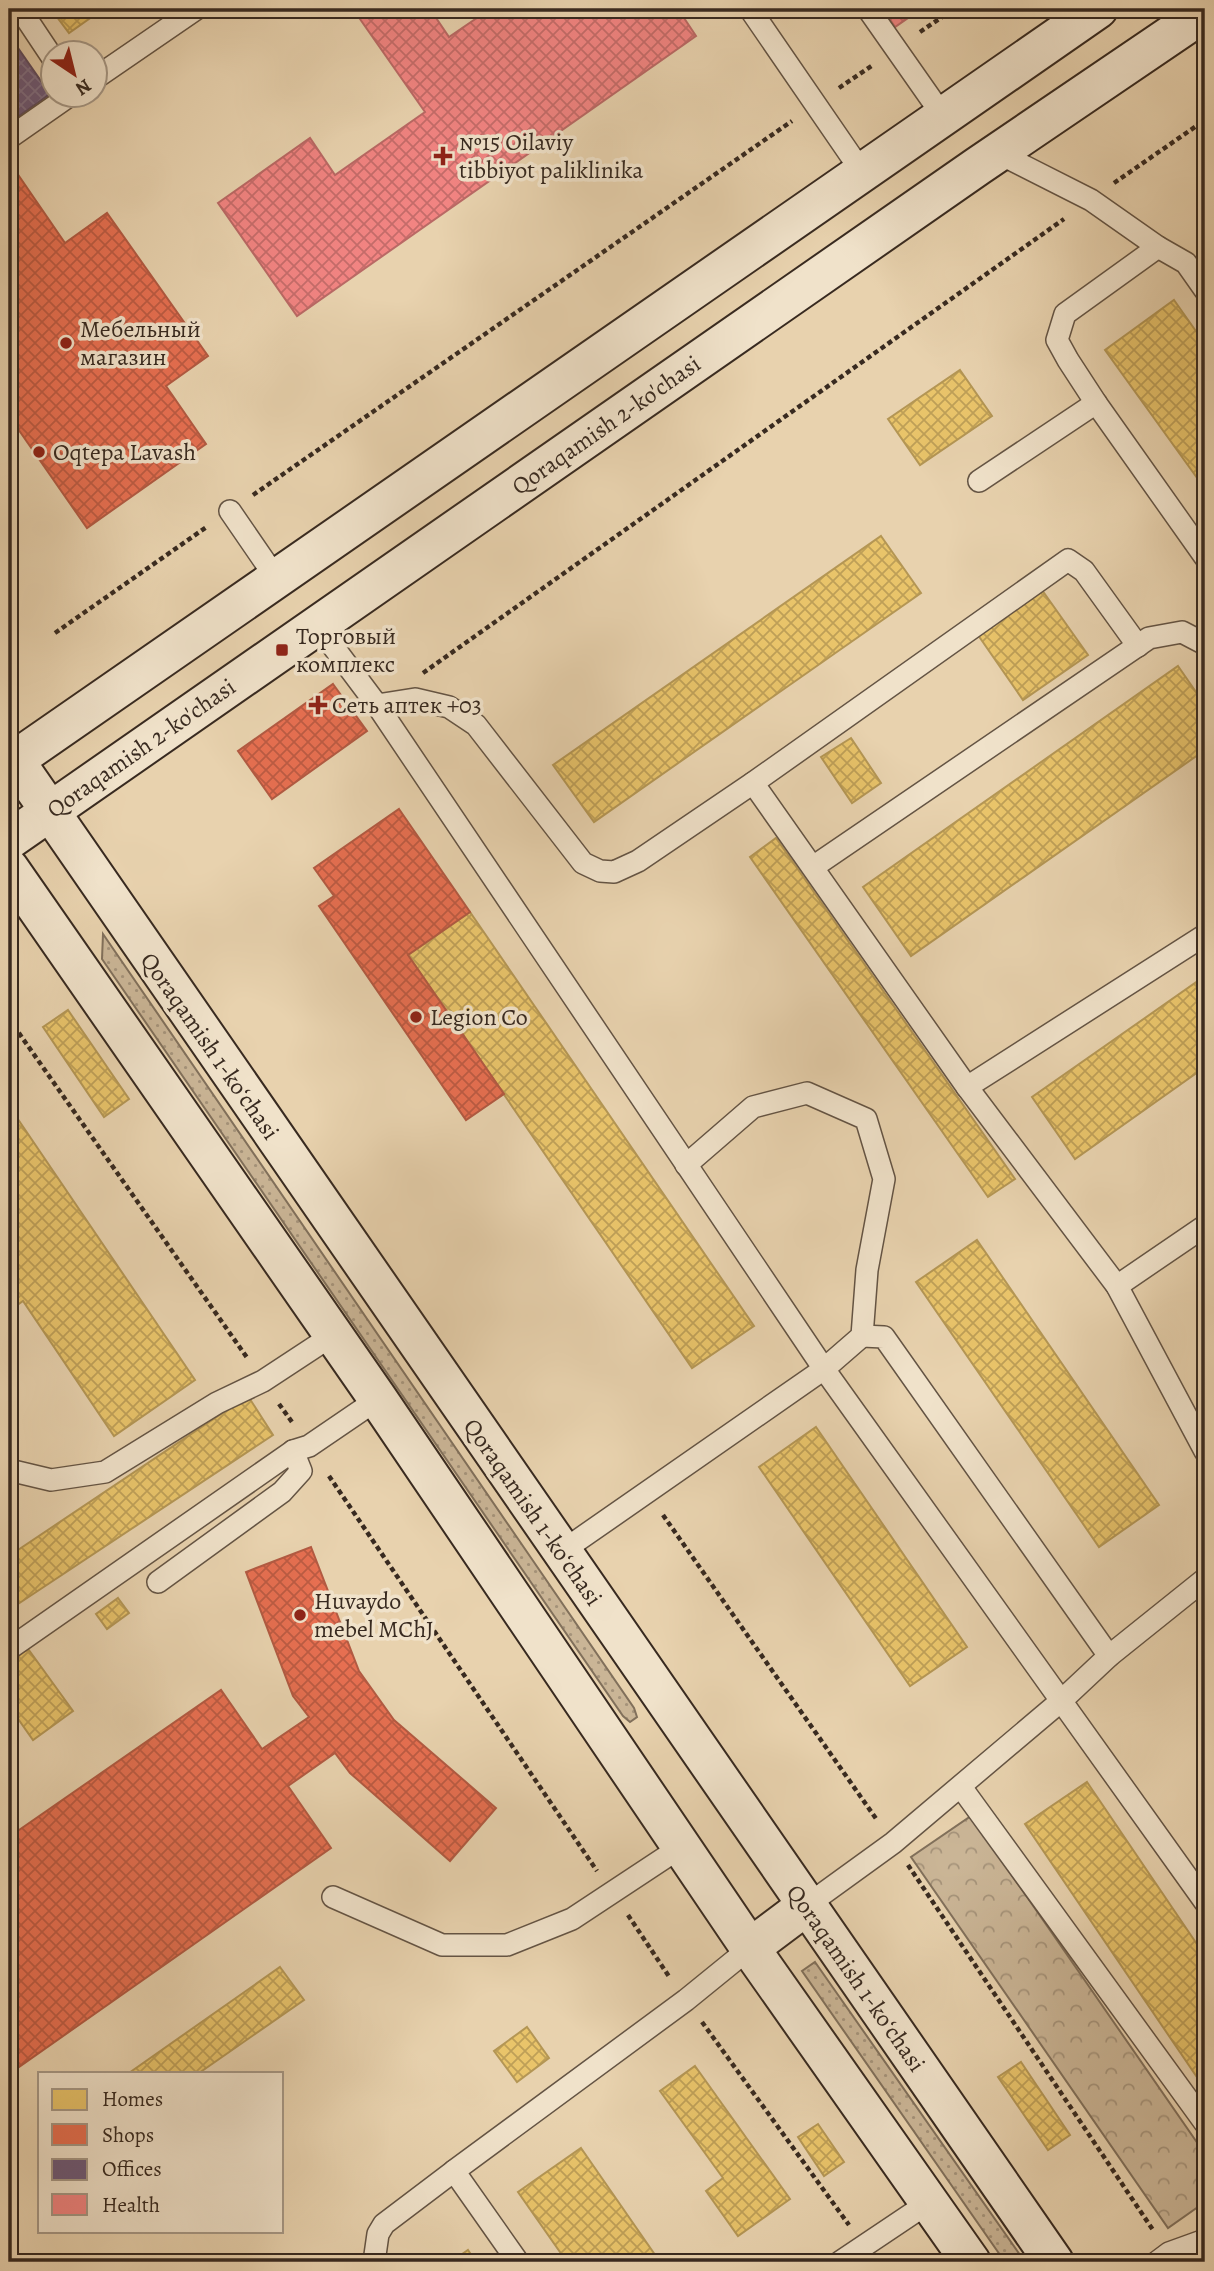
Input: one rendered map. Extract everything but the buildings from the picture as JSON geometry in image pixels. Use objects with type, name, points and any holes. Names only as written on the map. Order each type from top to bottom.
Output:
[{"type":"main road","points":[[11,759],[1098,9]]},
{"type":"main road","name":"Qoraqamish 2-ko'chasi","points":[[9,840],[1205,12]]},
{"type":"main road","points":[[943,116],[988,160]]},
{"type":"main road","name":"Qoraqamish 1-koʻchasi","points":[[11,759],[1054,2262]]},
{"type":"main road","points":[[9,868],[378,1399],[750,1948],[971,2262]]},
{"type":"main road","points":[[750,1948],[806,1906]]},
{"type":"lane","points":[[20,9],[39,38]]},
{"type":"lane","points":[[108,69],[196,9]]},
{"type":"lane","points":[[750,9],[862,172]]},
{"type":"lane","points":[[868,9],[943,116]]},
{"type":"lane","points":[[9,138],[52,108]]},
{"type":"lane","points":[[988,160],[1091,200],[1158,247],[1186,263],[1205,290]]},
{"type":"lane","points":[[1158,247],[1065,314],[1057,340],[1096,403],[1205,557]]},
{"type":"lane","points":[[979,481],[1096,403]]},
{"type":"lane","points":[[230,511],[276,578]]},
{"type":"lane","points":[[377,705],[415,699],[449,707],[476,725],[583,863],[600,871],[614,872],[638,861],[754,783],[1068,560],[1084,571],[1138,646]]},
{"type":"lane","points":[[317,625],[377,705],[824,1369],[1205,1902]]},
{"type":"lane","points":[[813,867],[1149,638],[1182,632],[1205,644]]},
{"type":"lane","points":[[754,783],[967,1087],[1117,1286],[1205,1451]]},
{"type":"lane","points":[[967,1087],[1205,935]]},
{"type":"lane","points":[[686,1165],[753,1107],[807,1093],[866,1119],[884,1179],[867,1270],[862,1336]]},
{"type":"lane","points":[[1117,1286],[1205,1226]]},
{"type":"lane","points":[[9,1470],[51,1480],[105,1472],[217,1404],[263,1381],[333,1335]]},
{"type":"lane","points":[[561,1552],[824,1369],[862,1336],[884,1337],[1109,1656]]},
{"type":"lane","points":[[9,1649],[378,1399]]},
{"type":"lane","points":[[158,1582],[282,1492],[300,1471],[301,1449]]},
{"type":"lane","points":[[806,1906],[893,1843],[1061,1701],[1109,1656],[1205,1578]]},
{"type":"lane","points":[[961,1787],[1205,2123]]},
{"type":"lane","points":[[333,1897],[442,1945],[507,1945],[572,1919],[681,1847]]},
{"type":"lane","points":[[374,2262],[378,2234],[384,2224],[685,2000],[750,1948]]},
{"type":"lane","points":[[454,2171],[518,2262]]},
{"type":"lane","points":[[840,2262],[928,2203]]},
{"type":"lane","points":[[1163,2258],[1205,2240]]},
{"type":"path","points":[[55,633],[954,9]]},
{"type":"path","points":[[422,673],[1205,120]]},
{"type":"path","points":[[9,1019],[263,1381],[301,1449],[685,2000],[864,2246]]},
{"type":"path","points":[[648,1493],[893,1843],[1163,2258]]},
{"type":"green space","points":[[103,934],[634,1708],[637,1717],[630,1722],[623,1716],[102,959]]},
{"type":"green space","points":[[971,1816],[1205,2154],[1205,2202],[1168,2228],[911,1857]]},
{"type":"green space","points":[[815,1962],[1025,2262],[1005,2262],[802,1971]]},
{"type":"place","name":"№15 Oilaviy tibbiyot paliklinika","points":[[443,156]]},
{"type":"place","name":"Мебельный магазин","points":[[66,343]]},
{"type":"place","name":"Oqtepa Lavash","points":[[39,452]]},
{"type":"place","name":"Торговый комплекс","points":[[282,650]]},
{"type":"place","name":"Сеть аптек +03","points":[[318,705]]},
{"type":"place","name":"Legion Co","points":[[416,1017]]},
{"type":"place","name":"Huvaydo mebel MChJ","points":[[300,1615]]}]
